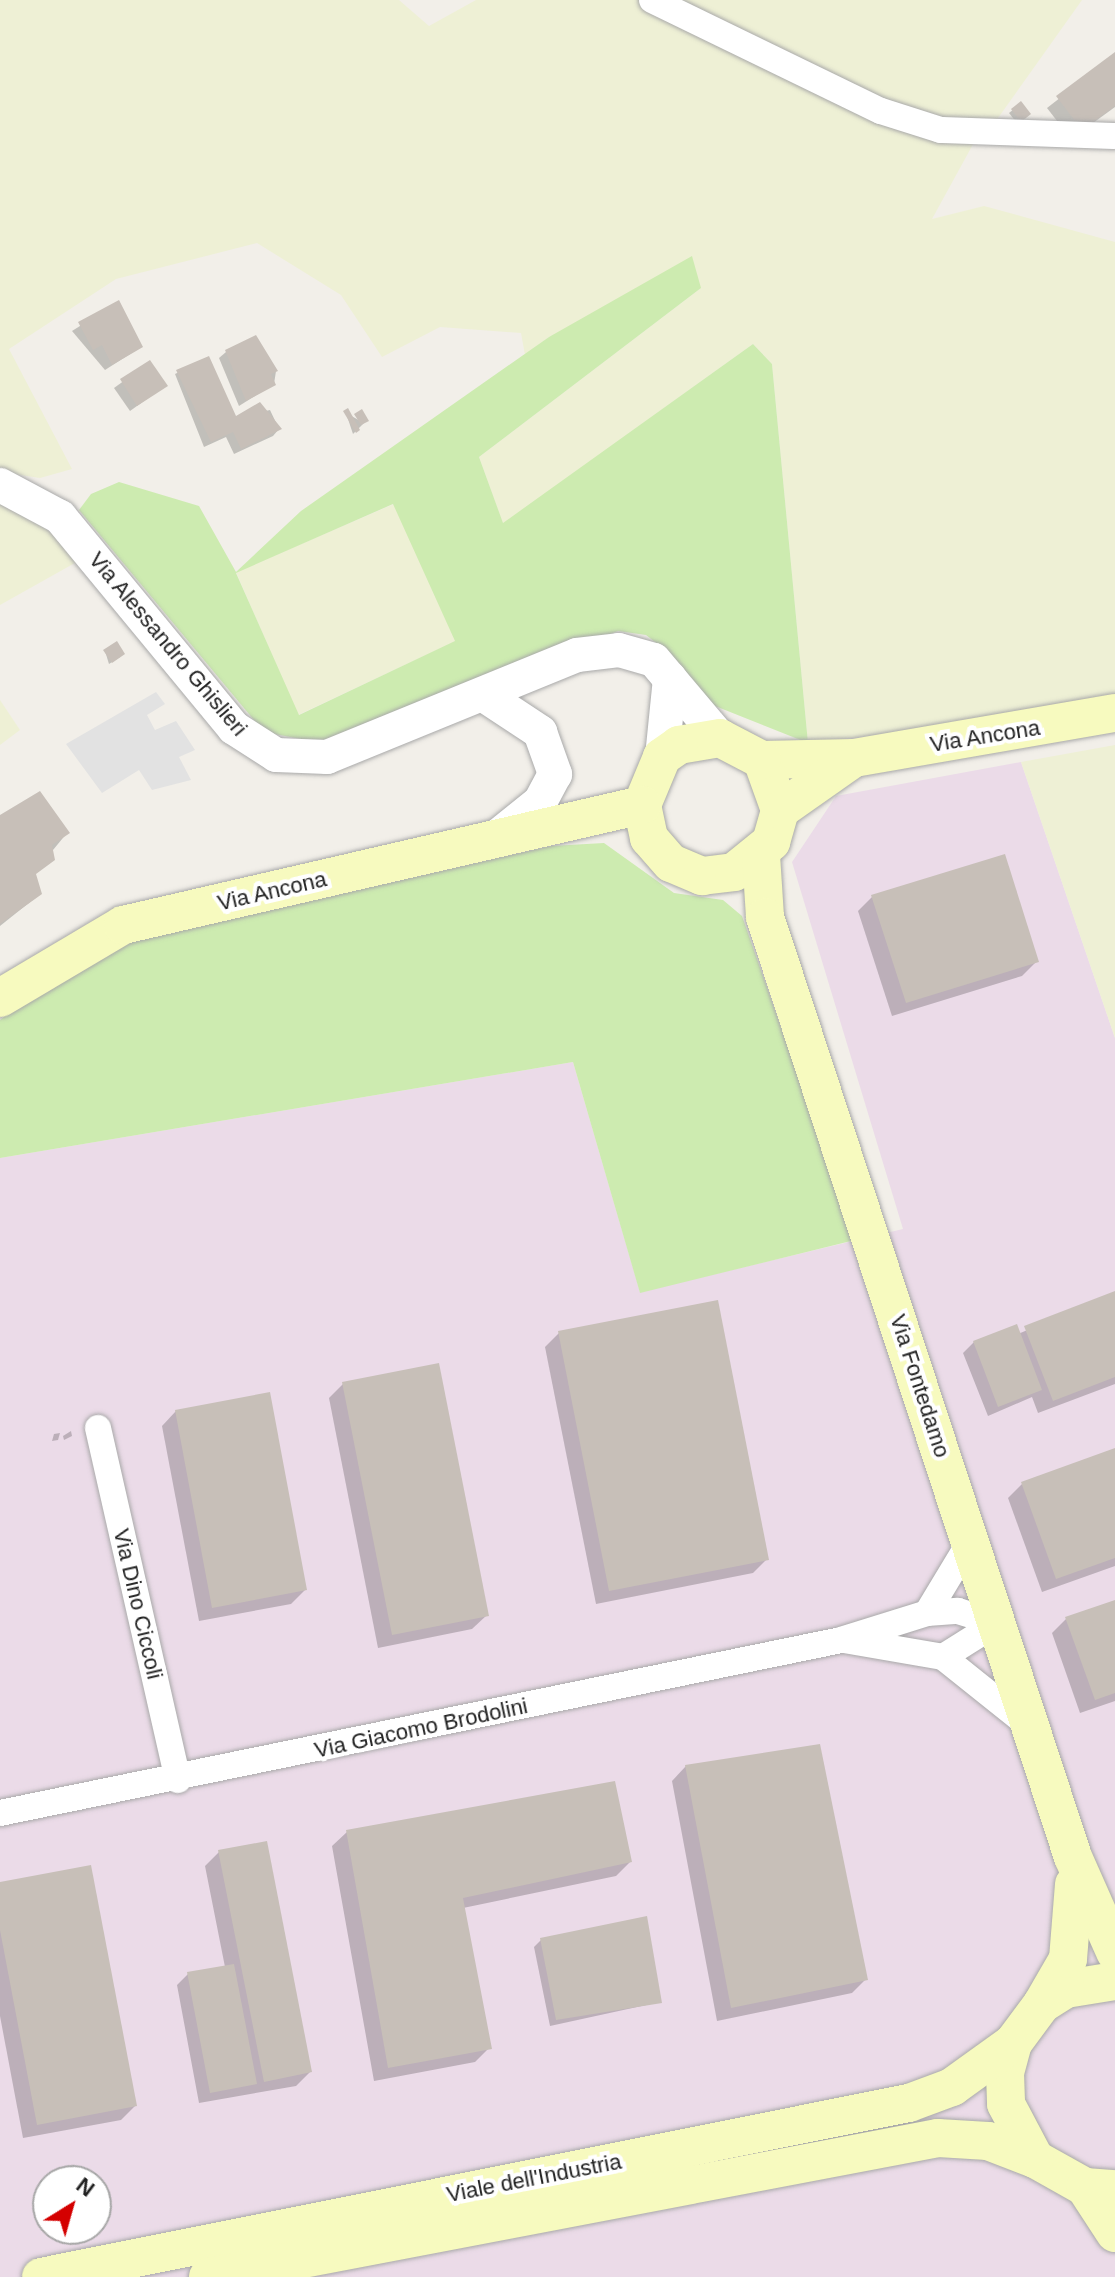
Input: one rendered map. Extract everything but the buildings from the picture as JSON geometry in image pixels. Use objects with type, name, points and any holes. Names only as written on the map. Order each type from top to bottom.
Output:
[{"type":"main road","name":"Via Ancona","points":[[720,738],[762,760],[854,758],[1115,713]]},
{"type":"main road","points":[[720,738],[679,745],[662,757],[645,822],[678,867],[718,876],[765,917]]},
{"type":"main road","name":"Via Ancona","points":[[780,810],[854,758]]},
{"type":"main road","points":[[718,876],[761,855],[780,810],[762,760]]},
{"type":"main road","name":"Via Ancona","points":[[0,998],[123,925],[499,835],[560,824],[645,822]]},
{"type":"main road","name":"Via Fontedamo","points":[[761,855],[765,917],[1073,1857],[1115,1952]]},
{"type":"main road","name":"Via Fontedamo","points":[[1013,2043],[1042,2004],[1074,1934],[1073,1857]]},
{"type":"main road","name":"Via Fontedamo","points":[[1042,2004],[1066,1989],[1115,1981]]},
{"type":"main road","points":[[1013,2043],[1006,2104],[1035,2159],[1100,2188],[1115,2233]]},
{"type":"main road","name":"Viale dell'Industria","points":[[41,2277],[909,2103],[952,2087],[1013,2043]]},
{"type":"main road","name":"Viale dell'Industria","points":[[208,2277],[938,2138],[988,2141],[1035,2159]]},
{"type":"street","points":[[652,0],[881,111],[941,130],[1115,136]]},
{"type":"street","name":"Via Alessandro Ghislieri","points":[[0,485],[60,517],[234,728],[276,755],[327,757],[487,697],[577,655],[619,650],[654,660],[720,738]]},
{"type":"street","points":[[662,757],[670,678]]},
{"type":"street","points":[[487,697],[540,732],[555,774],[540,802],[499,835]]},
{"type":"street","name":"Via Dino Ciccoli","points":[[98,1428],[178,1780]]},
{"type":"street","points":[[927,1613],[971,1540]]},
{"type":"street","name":"Via Giacomo Brodolini","points":[[0,1813],[178,1780],[841,1640],[927,1613],[958,1611],[997,1623]]},
{"type":"street","points":[[943,1657],[997,1623]]},
{"type":"street","name":"Via Giacomo Brodolini","points":[[841,1640],[943,1657],[1031,1728]]},
{"type":"shaded area","points":[[156,692],[165,704],[147,715],[155,730],[176,721],[195,750],[179,757],[191,780],[152,790],[139,770],[102,793],[66,744]]},
{"type":"shaded area","points":[[1021,762],[1115,1038],[1115,2277],[0,2277],[0,1158],[573,1062],[640,1292],[903,1229],[792,862],[836,796]]},
{"type":"green space","points":[[0,0],[399,0],[429,26],[476,0],[640,0],[977,137],[932,219],[984,206],[1115,242],[1115,707],[808,743],[772,364],[753,344],[503,524],[479,457],[701,288],[549,337],[525,355],[521,333],[440,327],[382,357],[341,295],[257,243],[116,279],[9,349],[72,469],[40,478],[0,472]]},
{"type":"green space","points":[[676,0],[1082,0],[993,125],[935,121],[878,103]]},
{"type":"green space","points":[[692,256],[701,288],[479,457],[503,523],[753,344],[772,364],[808,743],[705,702],[669,653],[646,635],[618,631],[327,744],[264,732],[79,510],[91,494],[119,482],[199,506],[236,572],[301,511],[549,337]],"holes":[[[393,504],[455,641],[299,715],[236,573]]]},
{"type":"green space","points":[[0,502],[22,509],[82,559],[0,605]]},
{"type":"green space","points":[[394,504],[456,641],[298,715],[236,572]]},
{"type":"green space","points":[[0,700],[20,730],[0,745]]},
{"type":"green space","points":[[1115,745],[1115,1038],[1021,762]]},
{"type":"green space","points":[[604,843],[674,893],[723,900],[742,916],[855,1240],[640,1293],[573,1062],[0,1158],[0,1020],[54,978],[131,942],[551,846]]}]
